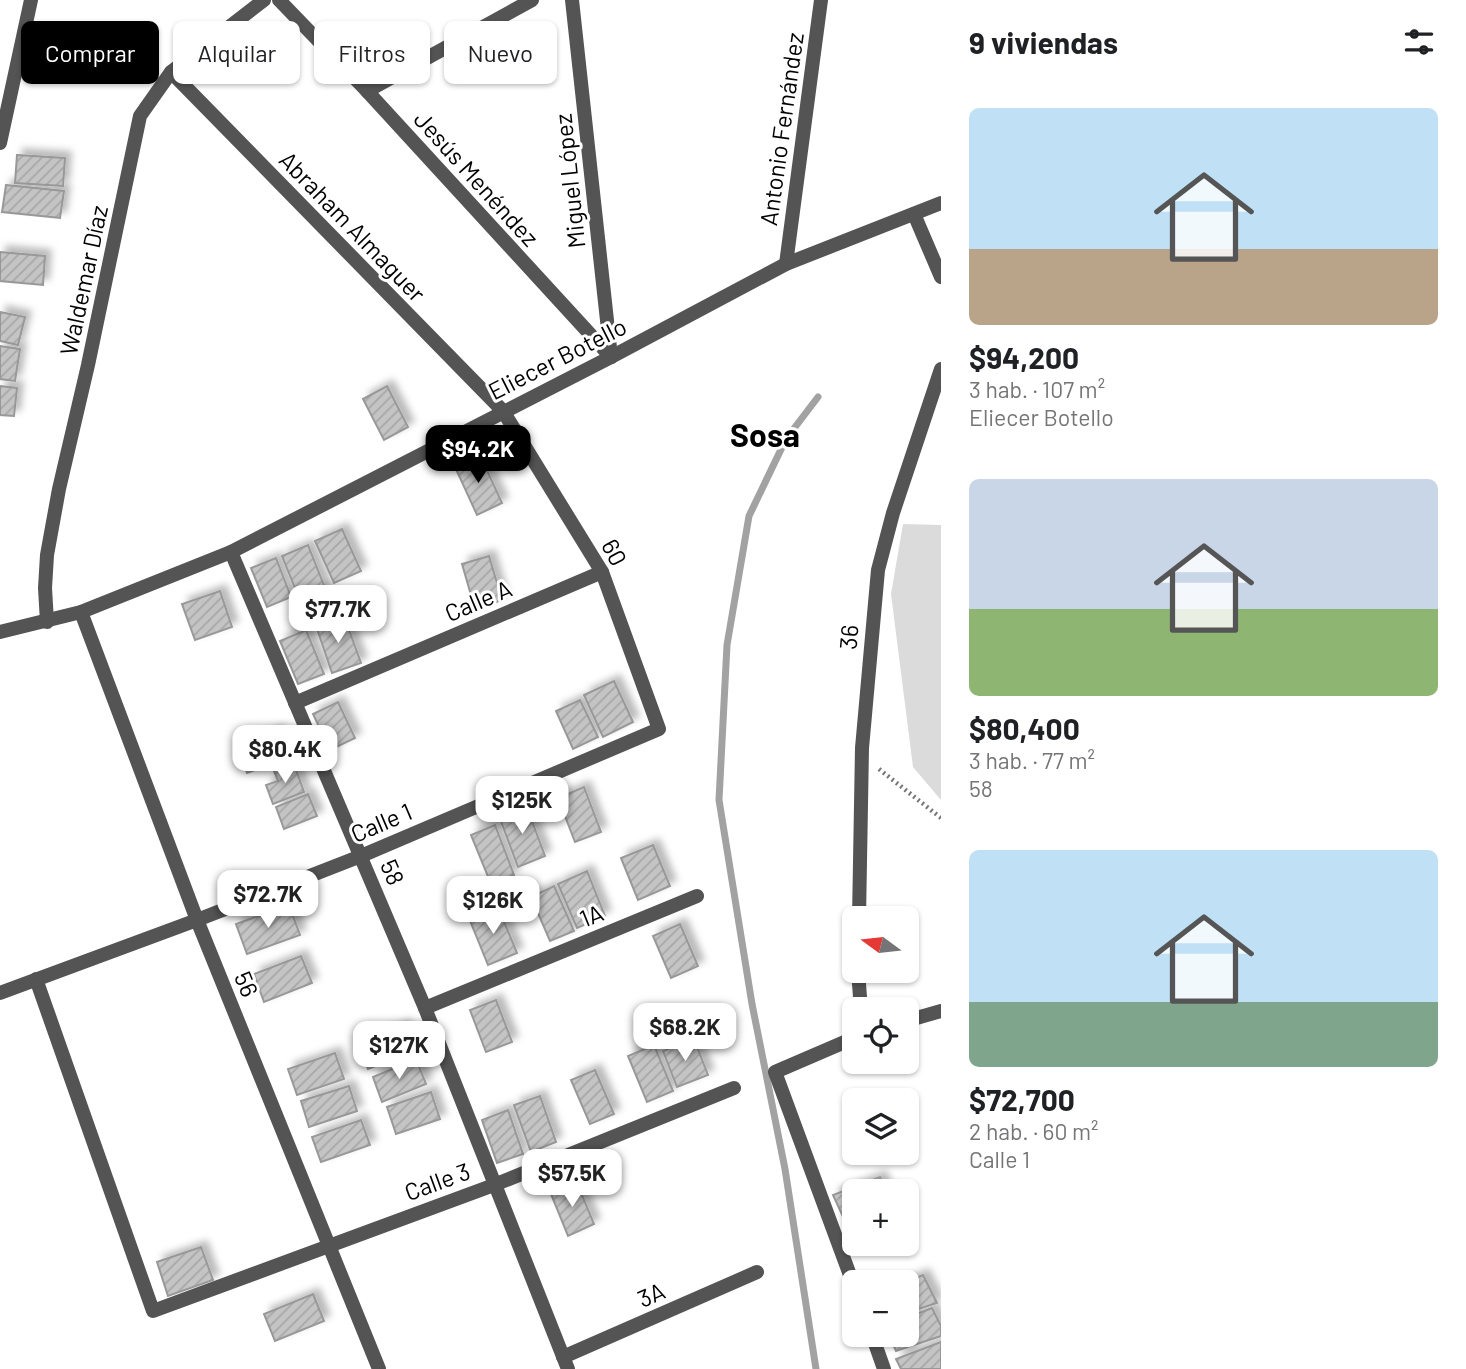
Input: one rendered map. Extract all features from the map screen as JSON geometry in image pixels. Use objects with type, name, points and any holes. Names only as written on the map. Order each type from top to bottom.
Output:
[{"type":"street","points":[[0,143],[31,0]]},
{"type":"street","name":"Waldemar Díaz","points":[[47,622],[47,555],[140,116],[171,72],[264,0]]},
{"type":"street","name":"Jesús Menéndez","points":[[279,0],[367,91],[611,357]]},
{"type":"street","points":[[367,91],[532,0]]},
{"type":"street","name":"Miguel López","points":[[572,0],[611,357]]},
{"type":"street","name":"Antonio Fernández","points":[[786,264],[821,0]]},
{"type":"street","name":"Abraham Almaguer","points":[[171,72],[503,411]]},
{"type":"street","name":"Eliecer Botello","points":[[0,632],[81,612],[231,552],[786,264],[941,203]]},
{"type":"street","points":[[914,214],[941,277]]},
{"type":"street","name":"36","points":[[859,906],[862,755],[878,570],[893,513],[941,369]]},
{"type":"street","name":"60","points":[[503,411],[602,572],[659,729]]},
{"type":"street","name":"58","points":[[231,552],[425,1008],[566,1363]]},
{"type":"street","name":"Calle A","points":[[295,703],[602,572]]},
{"type":"street","name":"56","points":[[81,612],[197,920],[379,1369]]},
{"type":"street","name":"Calle 1","points":[[0,993],[361,856],[659,729]]},
{"type":"street","name":"1A","points":[[425,1008],[697,896]]},
{"type":"street","name":"Calle 3","points":[[36,979],[153,1311],[494,1185],[734,1088]]},
{"type":"street","points":[[919,1017],[941,1011]]},
{"type":"street","points":[[842,1043],[775,1072],[848,1270]]},
{"type":"street","name":"3A","points":[[566,1363],[757,1272]]},
{"type":"street","points":[[876,1347],[884,1369]]},
{"type":"path","points":[[862,755],[941,818]]},
{"type":"shaded area","points":[[903,524],[941,525],[941,800],[913,767],[891,594]]},
{"type":"building","points":[[17,155],[65,158],[63,186],[15,183]]},
{"type":"building","points":[[6,185],[64,191],[60,218],[2,212]]},
{"type":"building","points":[[0,252],[45,256],[43,285],[0,281]]},
{"type":"building","points":[[0,312],[25,317],[18,345],[0,341]]},
{"type":"building","points":[[0,346],[20,349],[15,381],[0,379]]},
{"type":"building","points":[[0,386],[17,388],[14,416],[0,415]]},
{"type":"building","points":[[387,386],[408,427],[384,440],[363,399]]},
{"type":"building","points":[[480,455],[502,503],[477,515],[455,467]]},
{"type":"building","points":[[342,529],[361,571],[334,583],[315,541]]},
{"type":"building","points":[[308,545],[327,593],[301,603],[282,556]]},
{"type":"building","points":[[489,556],[502,600],[475,609],[462,564]]},
{"type":"building","points":[[276,558],[291,597],[267,607],[251,568]]},
{"type":"building","points":[[220,591],[232,627],[195,640],[182,604]]},
{"type":"building","points":[[344,616],[361,663],[332,673],[316,626]]},
{"type":"building","points":[[306,630],[324,674],[298,684],[280,641]]},
{"type":"building","points":[[614,681],[633,722],[603,737],[584,695]]},
{"type":"building","points":[[580,700],[598,737],[573,749],[556,711]]},
{"type":"building","points":[[338,702],[355,738],[330,750],[313,714]]},
{"type":"building","points":[[278,731],[288,758],[247,773],[238,745]]},
{"type":"building","points":[[294,764],[304,792],[273,804],[266,785],[278,781],[274,771]]},
{"type":"building","points":[[584,787],[601,832],[575,842],[558,798]]},
{"type":"building","points":[[308,794],[317,816],[284,829],[276,807]]},
{"type":"building","points":[[526,805],[545,856],[518,867],[499,816]]},
{"type":"building","points":[[495,825],[514,875],[491,884],[471,835]]},
{"type":"building","points":[[653,845],[670,886],[638,900],[621,858]]},
{"type":"building","points":[[587,871],[605,916],[577,928],[558,884]]},
{"type":"building","points":[[554,886],[574,931],[550,941],[531,897]]},
{"type":"building","points":[[289,905],[300,935],[247,954],[236,924]]},
{"type":"building","points":[[498,907],[517,953],[488,965],[469,918]]},
{"type":"building","points":[[680,924],[698,966],[671,978],[653,936]]},
{"type":"building","points":[[301,956],[312,983],[264,1002],[254,974]]},
{"type":"building","points":[[496,1000],[512,1042],[486,1052],[470,1010]]},
{"type":"building","points":[[404,1026],[414,1051],[368,1069],[358,1044]]},
{"type":"building","points":[[694,1039],[708,1075],[677,1087],[663,1051]]},
{"type":"building","points":[[654,1045],[673,1091],[647,1102],[628,1056]]},
{"type":"building","points":[[335,1053],[344,1079],[297,1095],[288,1069]]},
{"type":"building","points":[[416,1059],[426,1084],[382,1102],[373,1077]]},
{"type":"building","points":[[595,1070],[614,1114],[590,1124],[571,1080]]},
{"type":"building","points":[[349,1086],[357,1111],[309,1127],[301,1101]]},
{"type":"building","points":[[431,1092],[440,1119],[396,1134],[387,1107]]},
{"type":"building","points":[[540,1096],[556,1142],[531,1152],[514,1105]]},
{"type":"building","points":[[508,1110],[523,1154],[497,1163],[482,1120]]},
{"type":"building","points":[[361,1120],[370,1145],[321,1162],[312,1137]]},
{"type":"building","points":[[577,1183],[594,1224],[568,1236],[551,1194]]},
{"type":"building","points":[[842,1192],[842,1214],[833,1195]]},
{"type":"building","points":[[201,1247],[213,1280],[168,1296],[157,1262]]},
{"type":"building","points":[[923,1275],[937,1303],[919,1309],[919,1277]]},
{"type":"building","points":[[313,1294],[324,1321],[275,1341],[264,1314]]},
{"type":"building","points":[[932,1308],[941,1326],[941,1336],[919,1343],[919,1313]]},
{"type":"building","points":[[941,1342],[941,1369],[901,1369],[896,1359]]},
{"type":"waterway","points":[[816,1369],[785,1169],[752,1004],[719,800],[727,645],[749,516],[786,439],[818,397]]},
{"type":"district","name":"Sosa","points":[[765,434]]}]
